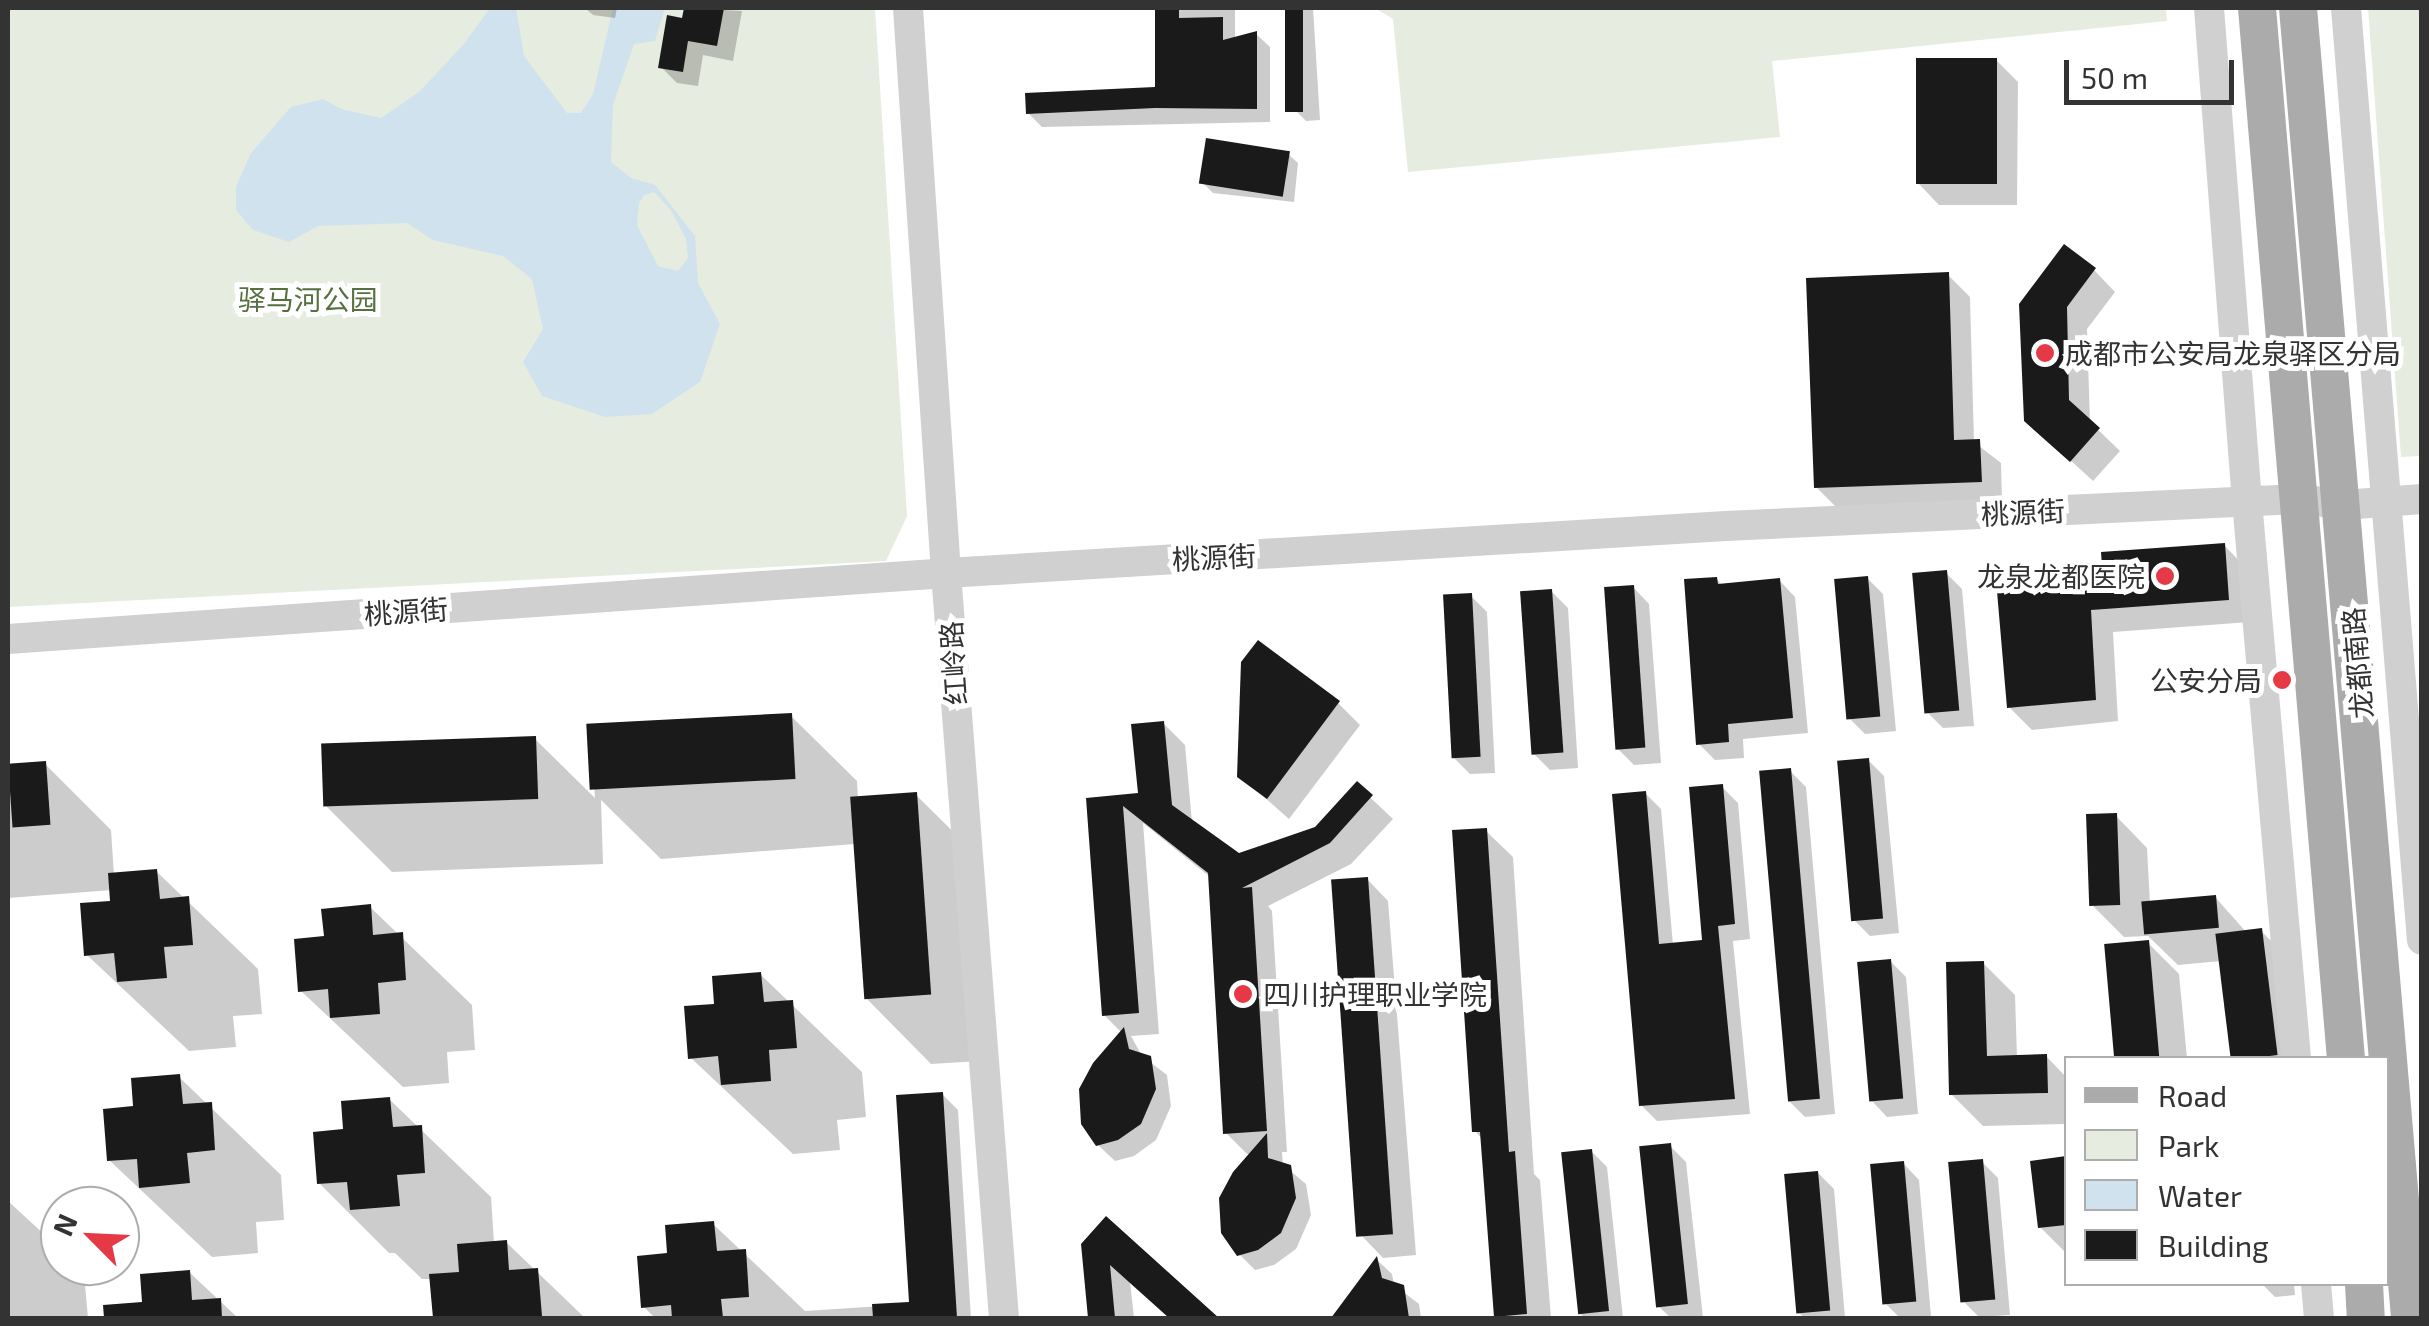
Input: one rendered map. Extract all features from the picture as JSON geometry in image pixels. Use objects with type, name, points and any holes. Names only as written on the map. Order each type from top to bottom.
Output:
[{"type":"main road","name":"龙都南路","points":[[2257,8],[2346,1056]]},
{"type":"main road","name":"龙都南路","points":[[2298,8],[2389,1056]]},
{"type":"main road","name":"龙都南路","points":[[2389,1059],[2410,1318]]},
{"type":"main road","points":[[2364,1286],[2366,1318]]},
{"type":"street","name":"红岭路","points":[[908,8],[946,574],[1004,1318]]},
{"type":"street","points":[[2209,8],[2246,501],[2296,1056]]},
{"type":"street","points":[[2346,8],[2422,940]]},
{"type":"street","name":"桃源街","points":[[8,639],[946,574],[1726,526],[2301,498],[2344,505],[2422,498]]},
{"type":"street","points":[[2316,1286],[2319,1318]]},
{"type":"green space","name":"驿马河公园","points":[[8,8],[875,8],[907,516],[886,561],[8,607]]},
{"type":"green space","points":[[1375,8],[2166,8],[2167,21],[1772,61],[1780,137],[1408,172],[1393,19]]},
{"type":"green space","points":[[2368,8],[2421,8],[2421,456],[2401,457]]},
{"type":"water","points":[[490,8],[516,8],[524,56],[567,113],[581,113],[593,94],[613,8],[665,8],[655,41],[634,44],[613,105],[611,162],[631,178],[655,185],[695,236],[698,283],[720,324],[700,382],[652,414],[605,417],[542,396],[523,362],[543,329],[532,279],[503,256],[433,240],[407,223],[318,226],[289,242],[253,230],[236,210],[236,187],[251,153],[291,107],[323,99],[341,109],[381,118],[419,92],[464,44]],"holes":[[[654,192],[671,210],[686,239],[688,258],[678,271],[658,266],[637,225],[639,203],[644,195]]]},
{"type":"building","points":[[684,8],[724,8],[717,46],[688,41],[683,72],[658,68],[667,15],[682,18]]},
{"type":"building","points":[[1155,8],[1179,8],[1179,18],[1223,17],[1223,40],[1257,31],[1257,109],[1155,108],[1026,114],[1025,93],[1155,87]]},
{"type":"building","points":[[1285,8],[1303,8],[1303,112],[1285,112]]},
{"type":"building","points":[[1916,58],[1997,58],[1997,184],[1916,184]]},
{"type":"building","points":[[1206,138],[1290,151],[1283,197],[1199,183]]},
{"type":"building","name":"成都市公安局龙泉驿区分局","points":[[2064,244],[2096,268],[2067,307],[2069,400],[2100,428],[2070,462],[2024,421],[2019,304]]},
{"type":"building","points":[[1949,272],[1954,440],[1980,439],[1982,482],[1814,488],[1806,278]]},
{"type":"building","points":[[2225,543],[2229,600],[2091,610],[2096,700],[2007,708],[1995,568],[2102,566],[2101,552]]},
{"type":"building","points":[[1947,570],[1959,710],[1924,714],[1912,573]]},
{"type":"building","points":[[1868,576],[1880,716],[1846,719],[1834,579]]},
{"type":"building","points":[[1717,577],[1718,584],[1780,578],[1793,718],[1728,724],[1729,742],[1696,745],[1684,579]]},
{"type":"building","points":[[1634,585],[1645,748],[1615,750],[1604,587]]},
{"type":"building","points":[[1552,589],[1563,753],[1532,755],[1520,591]]},
{"type":"building","points":[[1472,593],[1481,757],[1452,758],[1443,595]]},
{"type":"building","points":[[1258,640],[1340,701],[1267,799],[1237,777],[1241,662]]},
{"type":"building","points":[[792,713],[795,779],[590,790],[586,724]]},
{"type":"building","points":[[1164,721],[1172,805],[1239,853],[1315,827],[1357,781],[1373,795],[1330,843],[1242,888],[1252,887],[1267,1131],[1223,1134],[1208,873],[1123,806],[1139,1013],[1102,1016],[1086,798],[1138,793],[1131,724]]},
{"type":"building","points":[[536,736],[538,799],[323,806],[321,744]]},
{"type":"building","points":[[1869,758],[1883,918],[1851,921],[1837,761]]},
{"type":"building","points":[[46,761],[50,825],[13,827],[8,764]]},
{"type":"building","points":[[1791,768],[1820,1099],[1788,1102],[1759,771]]},
{"type":"building","points":[[1723,784],[1735,924],[1718,926],[1735,1099],[1639,1106],[1612,794],[1646,791],[1659,944],[1702,940],[1689,787]]},
{"type":"building","points":[[917,792],[931,995],[864,999],[850,797]]},
{"type":"building","points":[[2117,813],[2120,905],[2089,906],[2086,814]]},
{"type":"building","points":[[1487,828],[1509,1152],[1515,1151],[1527,1314],[1494,1317],[1480,1132],[1472,1132],[1452,830]]},
{"type":"building","points":[[157,869],[160,899],[189,896],[193,945],[164,947],[167,978],[117,982],[114,953],[84,956],[80,903],[110,901],[108,873]]},
{"type":"building","points":[[1368,877],[1393,1234],[1356,1237],[1331,880]]},
{"type":"building","points":[[2216,895],[2219,928],[2144,934],[2141,902]]},
{"type":"building","points":[[371,904],[373,935],[403,932],[406,980],[378,983],[380,1014],[330,1018],[328,989],[298,992],[294,939],[324,936],[321,909]]},
{"type":"building","points":[[2262,928],[2278,1055],[2230,1056],[2215,934]]},
{"type":"building","points":[[2149,940],[2159,1056],[2114,1056],[2104,944]]},
{"type":"building","points":[[1891,959],[1903,1098],[1869,1101],[1857,962]]},
{"type":"building","points":[[1984,961],[1987,1056],[2047,1054],[2048,1093],[1949,1095],[1946,962]]},
{"type":"building","points":[[761,972],[764,1002],[793,1000],[797,1048],[769,1050],[771,1081],[721,1085],[718,1056],[688,1059],[684,1006],[714,1004],[712,976]]},
{"type":"building","points":[[1124,1027],[1129,1049],[1151,1056],[1156,1089],[1141,1124],[1118,1140],[1096,1146],[1081,1124],[1079,1089],[1093,1063]]},
{"type":"building","points":[[180,1074],[183,1104],[212,1102],[215,1150],[187,1153],[190,1183],[140,1188],[137,1159],[107,1161],[103,1109],[133,1106],[131,1078]]},
{"type":"building","points":[[943,1092],[957,1318],[873,1318],[872,1304],[909,1302],[896,1095]]},
{"type":"building","points":[[390,1097],[393,1127],[422,1125],[425,1173],[397,1175],[400,1206],[350,1210],[347,1182],[317,1184],[313,1132],[343,1129],[341,1101]]},
{"type":"building","points":[[1267,1133],[1268,1158],[1291,1165],[1296,1198],[1281,1233],[1258,1250],[1237,1256],[1221,1233],[1219,1198],[1233,1172]]},
{"type":"building","points":[[1671,1143],[1688,1304],[1656,1307],[1639,1146]]},
{"type":"building","points":[[1592,1149],[1609,1311],[1578,1314],[1561,1152]]},
{"type":"building","points":[[2064,1156],[2064,1225],[2038,1228],[2030,1161]]},
{"type":"building","points":[[1983,1159],[1995,1299],[1960,1303],[1948,1162]]},
{"type":"building","points":[[1904,1161],[1916,1301],[1882,1304],[1870,1164]]},
{"type":"building","points":[[1818,1171],[1830,1310],[1796,1313],[1784,1174]]},
{"type":"building","points":[[1106,1216],[1219,1318],[1169,1318],[1110,1265],[1115,1318],[1088,1318],[1081,1244]]},
{"type":"building","points":[[714,1221],[717,1251],[746,1249],[749,1297],[721,1299],[723,1318],[672,1318],[671,1305],[641,1308],[637,1256],[667,1253],[665,1225]]},
{"type":"building","points":[[507,1240],[509,1270],[538,1268],[542,1316],[433,1318],[429,1274],[459,1272],[457,1244]]},
{"type":"building","points":[[1377,1256],[1382,1278],[1404,1285],[1409,1318],[1331,1318]]},
{"type":"building","points":[[190,1270],[192,1300],[221,1298],[222,1318],[104,1318],[103,1305],[142,1302],[140,1274]]},
{"type":"place","name":"成都市公安局龙泉驿区分局","points":[[2045,353]]},
{"type":"place","name":"龙泉龙都医院","points":[[2165,576]]},
{"type":"place","name":"公安分局","points":[[2282,680]]},
{"type":"place","name":"四川护理职业学院","points":[[1243,994]]}]
